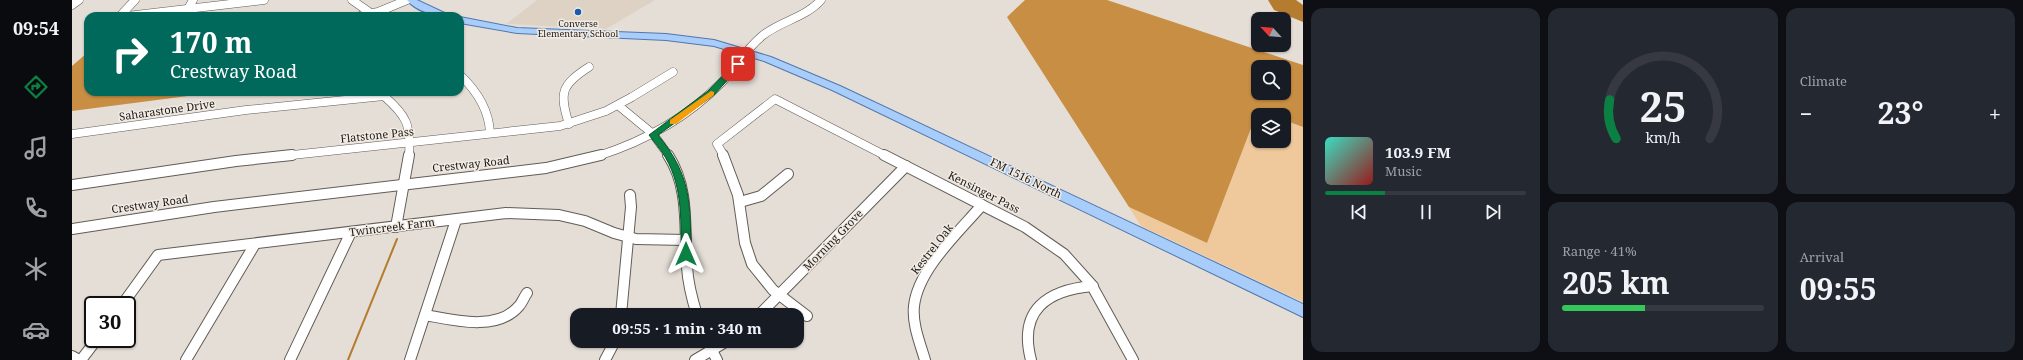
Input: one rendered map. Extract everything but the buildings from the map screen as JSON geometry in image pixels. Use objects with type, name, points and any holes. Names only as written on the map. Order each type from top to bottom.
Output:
[{"type":"main road","points":[[411,0],[426,9],[435,12]]},
{"type":"main road","name":"FM 1516 North","points":[[464,21],[507,30],[696,40],[747,52],[778,63],[836,88],[1303,311]]},
{"type":"street","points":[[72,5],[79,0]]},
{"type":"street","points":[[124,12],[135,0]]},
{"type":"street","points":[[188,9],[193,0]]},
{"type":"street","points":[[162,12],[264,0]]},
{"type":"street","points":[[352,0],[369,12]]},
{"type":"street","points":[[377,12],[407,0]]},
{"type":"street","name":"Crestway Road","points":[[72,229],[214,207],[572,164],[608,154],[653,135],[711,93],[730,75],[747,52],[762,36],[811,10],[821,0]]},
{"type":"street","points":[[569,124],[562,102],[562,92],[570,79],[589,67]]},
{"type":"street","name":"Flatstone Pass","points":[[72,185],[236,161],[569,124],[602,114],[619,106],[673,72]]},
{"type":"street","points":[[464,79],[472,86],[483,101],[487,113],[490,133]]},
{"type":"street","name":"Saharastone Drive","points":[[72,134],[258,109],[384,96],[406,118],[410,132],[410,142]]},
{"type":"street","name":"Kensinger Pass","points":[[740,202],[728,164],[717,144],[776,99],[1045,239],[1076,264],[1093,286],[1133,360]]},
{"type":"street","points":[[619,106],[643,124],[666,150],[681,180],[686,207],[686,240],[689,287],[695,308]]},
{"type":"street","points":[[396,227],[405,184],[410,142]]},
{"type":"street","name":"Morning Grove","points":[[766,308],[906,166]]},
{"type":"street","points":[[788,174],[761,196],[740,202],[744,244],[748,256],[756,271],[779,295],[807,316]]},
{"type":"street","points":[[622,308],[631,207],[630,195]]},
{"type":"street","name":"Kestrel Oak","points":[[925,360],[915,323],[914,306],[921,282],[982,205]]},
{"type":"street","name":"Twincreek Farm","points":[[128,296],[158,255],[506,213],[548,213],[585,221],[628,237],[645,240],[686,240]]},
{"type":"street","points":[[410,360],[456,220]]},
{"type":"street","points":[[290,360],[351,232]]},
{"type":"street","points":[[186,360],[255,244]]},
{"type":"street","points":[[1031,360],[1027,348],[1027,329],[1031,315],[1042,302],[1055,294],[1069,289],[1093,286]]},
{"type":"street","points":[[424,316],[492,322],[514,312],[524,301],[527,293]]},
{"type":"street","points":[[72,356],[80,360],[90,348]]},
{"type":"street","points":[[606,360],[612,348]]},
{"type":"street","points":[[695,360],[712,351]]},
{"type":"shaded area","name":"Converse Elementary School","points":[[537,0],[655,0],[606,29],[506,24]]},
{"type":"shaded area","points":[[1025,0],[1107,0],[1251,48],[1251,52],[1264,52],[1288,60],[1251,60],[1251,100],[1291,100],[1291,61],[1303,65],[1303,127],[1291,123],[1291,108],[1251,108],[1251,128],[1207,243],[1129,207],[1007,17]]},
{"type":"shaded area","points":[[1268,0],[1296,0],[1303,5],[1303,22],[1291,17],[1291,12],[1279,12],[1274,10]]},
{"type":"shaded area","points":[[84,56],[84,96],[188,96],[72,111],[72,66]]},
{"type":"shaded area","points":[[1291,123],[1303,127],[1303,302],[1141,226],[1129,207],[1207,243],[1251,128],[1251,148],[1291,148]]},
{"type":"waterway","points":[[348,360],[397,239]]},
{"type":"slow traffic","points":[[673,122],[711,93]]},
{"type":"place","name":"Converse Elementary School","points":[[578,12]]},
{"type":"route","points":[[686,254],[686,207],[681,180],[666,150],[653,135],[702,101],[730,75],[738,64]]}]
